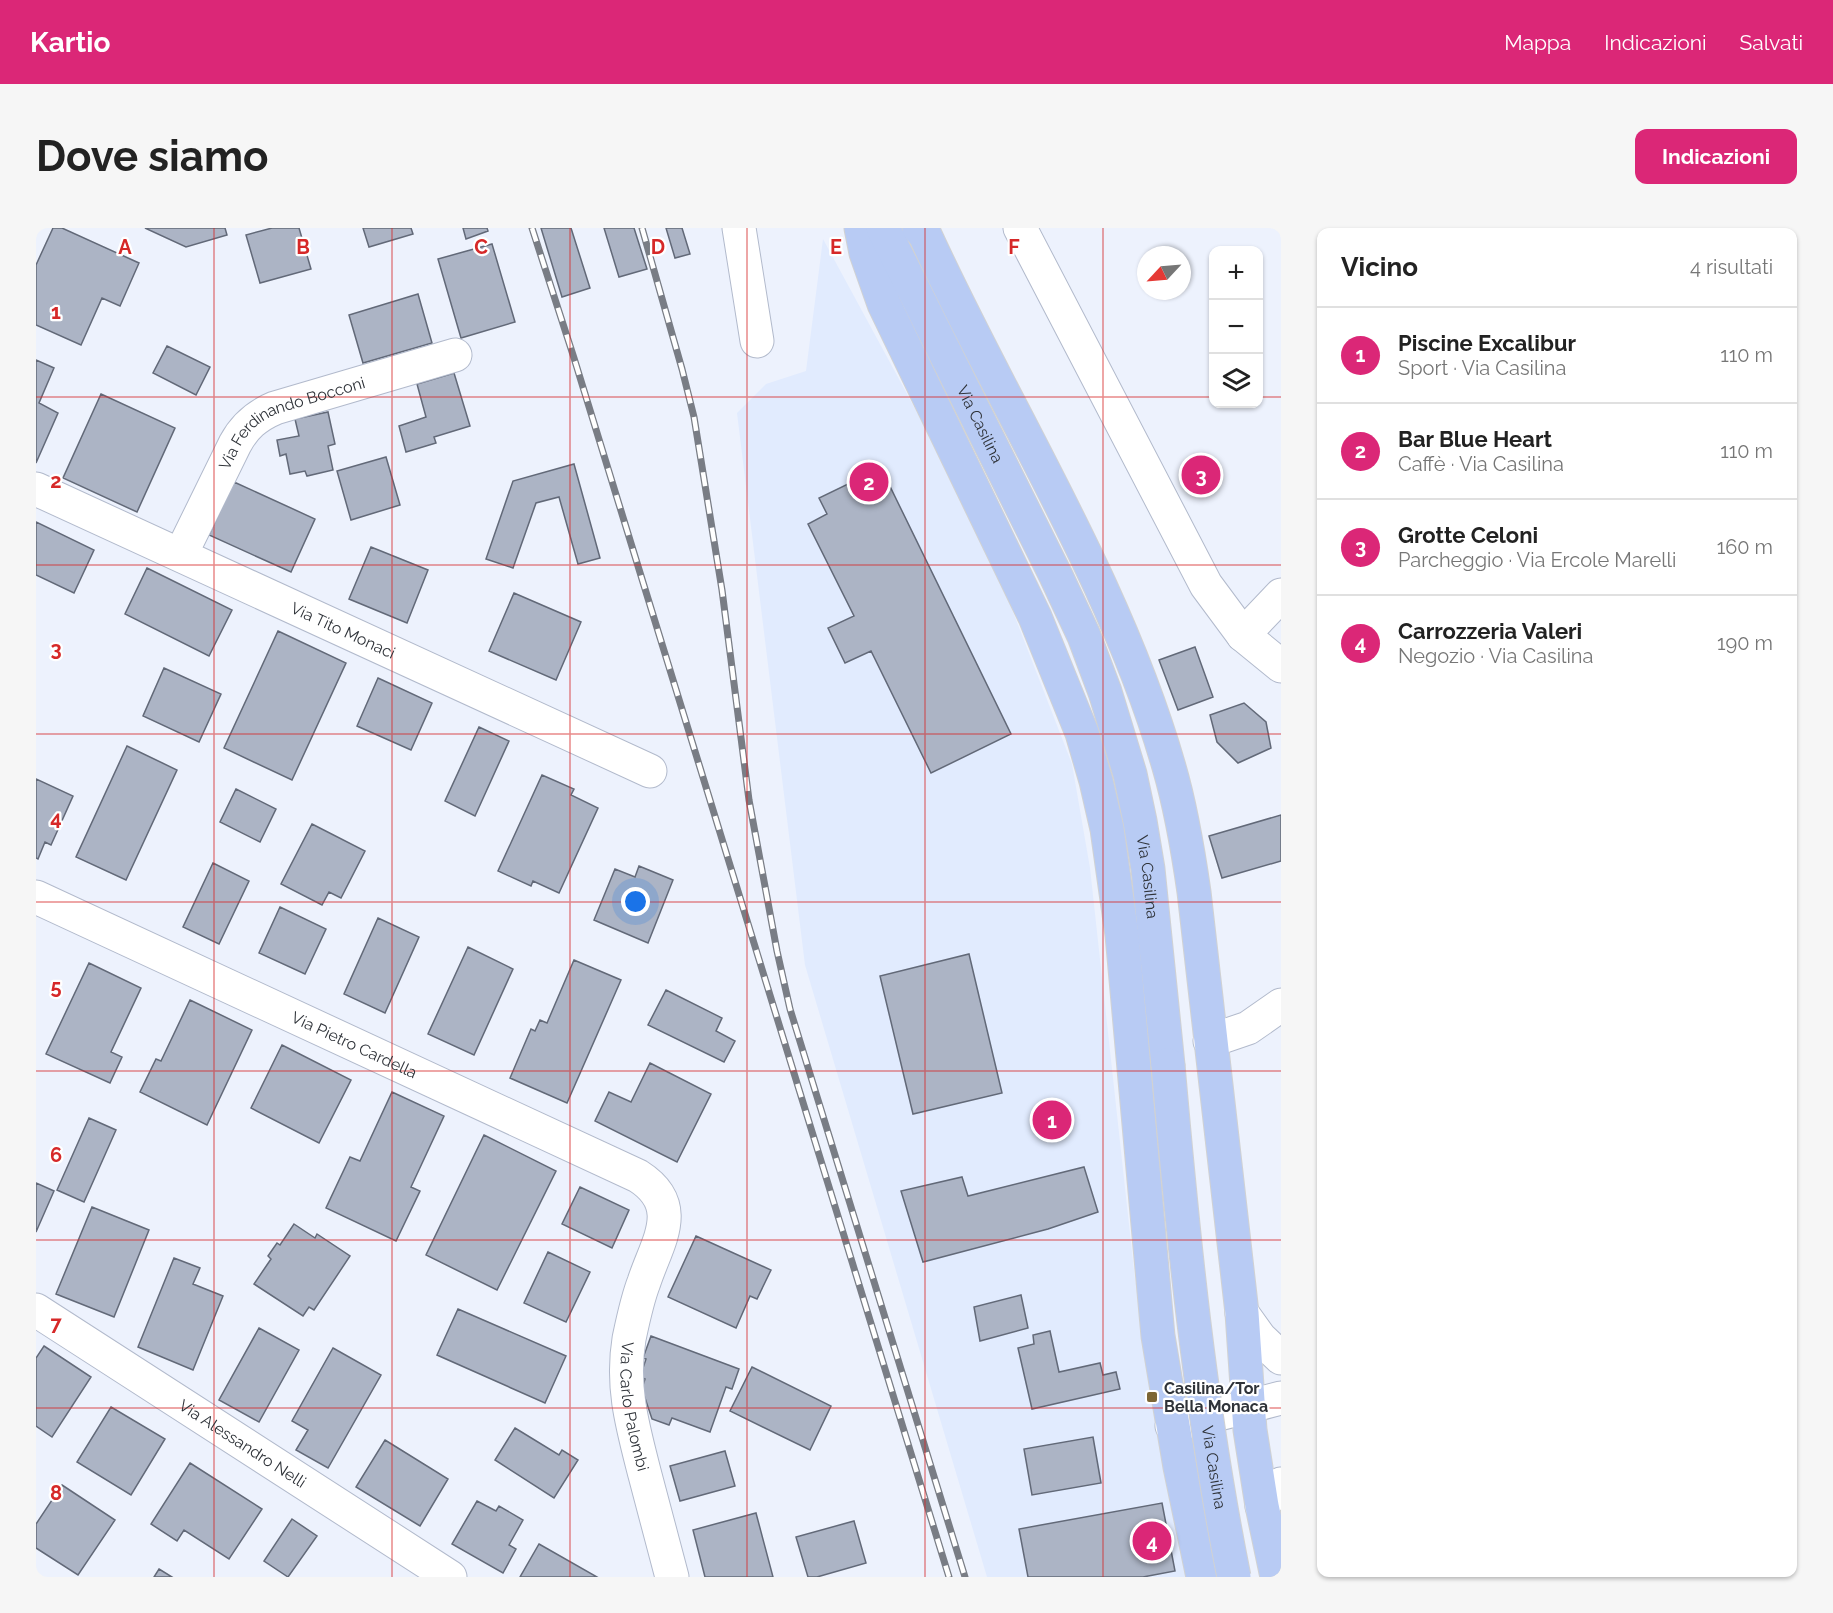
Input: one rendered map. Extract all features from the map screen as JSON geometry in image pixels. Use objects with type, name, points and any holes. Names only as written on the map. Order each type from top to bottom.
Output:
[{"type":"main road","points":[[861,228],[866,253],[884,304],[1035,617],[1082,733],[1096,781],[1107,829],[1122,934],[1158,1336],[1172,1426],[1203,1577]]},
{"type":"main road","name":"Via Casilina","points":[[883,228],[1056,576],[1090,651],[1109,703],[1136,800],[1148,869],[1155,931],[1181,1219],[1199,1368],[1213,1464],[1234,1577]]},
{"type":"main road","points":[[922,230],[960,311],[1072,526],[1112,612],[1155,722],[1174,784],[1194,892],[1242,1313],[1248,1407],[1271,1495],[1277,1577]]},
{"type":"street","points":[[739,228],[757,341]]},
{"type":"street","points":[[1020,228],[1206,585],[1243,634],[1281,666]]},
{"type":"street","name":"Via Ferdinando Bocconi","points":[[182,554],[239,437],[259,417],[274,408],[455,356]]},
{"type":"street","name":"Via Tito Monaci","points":[[36,489],[182,554],[650,771]]},
{"type":"street","points":[[1243,634],[1281,595]]},
{"type":"street","name":"Via Pietro Cardella","points":[[36,897],[638,1176],[653,1188],[662,1203]]},
{"type":"street","points":[[1210,1041],[1248,1028],[1281,1005]]},
{"type":"street","name":"Via Carlo Palombi","points":[[662,1203],[664,1227],[643,1282],[635,1312],[627,1353],[626,1391],[634,1433],[672,1577]]},
{"type":"street","name":"Via Alessandro Nelli","points":[[36,1310],[450,1577]]},
{"type":"street","points":[[1242,1313],[1260,1338],[1281,1358]]},
{"type":"street","points":[[1172,1426],[1281,1398]]},
{"type":"shaded area","points":[[823,239],[982,532],[1072,764],[1090,868],[1135,1279],[1198,1577],[987,1577],[805,965],[737,413],[766,384],[806,371]]},
{"type":"building","points":[[53,228],[62,228],[139,263],[120,306],[102,298],[81,345],[36,325],[36,265]]},
{"type":"building","points":[[145,228],[225,228],[227,235],[186,247]]},
{"type":"building","points":[[272,228],[299,228],[311,269],[260,283],[246,235]]},
{"type":"building","points":[[363,228],[411,228],[413,234],[369,247]]},
{"type":"building","points":[[463,228],[487,228],[488,231],[466,239]]},
{"type":"building","points":[[541,228],[571,228],[590,288],[562,297]]},
{"type":"building","points":[[604,228],[634,228],[647,269],[619,277]]},
{"type":"building","points":[[666,228],[682,228],[690,254],[675,258]]},
{"type":"building","points":[[492,244],[515,322],[461,338],[438,259]]},
{"type":"building","points":[[418,294],[432,343],[363,363],[349,315]]},
{"type":"building","points":[[167,346],[210,367],[196,395],[153,373]]},
{"type":"building","points":[[36,360],[54,368],[39,403],[58,413],[36,463]]},
{"type":"building","points":[[454,373],[470,426],[434,437],[436,443],[406,452],[399,426],[426,417],[417,384]]},
{"type":"building","points":[[101,394],[175,428],[137,512],[63,478]]},
{"type":"building","points":[[328,412],[335,444],[328,446],[333,470],[307,476],[305,471],[290,474],[286,454],[280,456],[277,440],[299,436],[295,419]]},
{"type":"building","points":[[386,457],[400,505],[351,520],[337,471]]},
{"type":"building","points":[[574,464],[600,558],[578,564],[559,497],[536,503],[513,568],[486,559],[513,481]]},
{"type":"building","points":[[881,468],[1011,734],[931,773],[871,651],[845,663],[828,628],[854,616],[808,524],[827,514],[819,498]]},
{"type":"building","points":[[234,482],[315,519],[291,572],[209,535]]},
{"type":"building","points":[[36,522],[94,550],[74,593],[36,575]]},
{"type":"building","points":[[371,547],[428,570],[407,623],[349,599]]},
{"type":"building","points":[[147,568],[232,610],[209,656],[125,614]]},
{"type":"building","points":[[514,593],[581,622],[556,680],[489,651]]},
{"type":"building","points":[[278,631],[346,663],[292,780],[224,748]]},
{"type":"building","points":[[1195,647],[1213,697],[1178,710],[1159,660]]},
{"type":"building","points":[[164,668],[221,694],[199,742],[143,716]]},
{"type":"building","points":[[378,678],[432,703],[411,750],[357,726]]},
{"type":"building","points":[[1244,703],[1266,722],[1271,748],[1238,763],[1217,742],[1210,715]]},
{"type":"building","points":[[479,727],[509,741],[475,816],[445,801]]},
{"type":"building","points":[[127,746],[177,770],[126,880],[76,857]]},
{"type":"building","points":[[542,775],[574,789],[571,795],[598,808],[559,893],[533,881],[531,886],[498,871]]},
{"type":"building","points":[[36,779],[73,796],[51,845],[45,842],[38,859],[36,858]]},
{"type":"building","points":[[236,789],[276,809],[260,842],[220,822]]},
{"type":"building","points":[[1281,815],[1281,861],[1222,878],[1209,836]]},
{"type":"building","points":[[312,824],[365,851],[341,898],[329,892],[322,905],[281,884]]},
{"type":"building","points":[[213,863],[249,881],[219,944],[183,927]]},
{"type":"building","points":[[639,866],[673,880],[648,943],[594,920],[615,869],[635,877]]},
{"type":"building","points":[[280,907],[326,929],[305,974],[259,953]]},
{"type":"building","points":[[378,918],[419,937],[385,1013],[344,994]]},
{"type":"building","points":[[468,947],[513,969],[474,1055],[428,1034]]},
{"type":"building","points":[[969,954],[1002,1093],[913,1114],[880,976]]},
{"type":"building","points":[[574,960],[621,980],[567,1103],[510,1078],[531,1029],[535,1031],[540,1020],[547,1023]]},
{"type":"building","points":[[89,963],[141,988],[111,1052],[122,1057],[110,1083],[46,1054]]},
{"type":"building","points":[[666,990],[722,1018],[716,1031],[735,1041],[724,1062],[648,1025]]},
{"type":"building","points":[[190,1000],[252,1030],[207,1125],[140,1092],[156,1059],[161,1061]]},
{"type":"building","points":[[282,1045],[351,1080],[319,1143],[251,1108]]},
{"type":"building","points":[[650,1063],[711,1094],[677,1162],[595,1121],[609,1092],[631,1102]]},
{"type":"building","points":[[392,1092],[444,1116],[411,1187],[420,1191],[396,1241],[326,1208],[350,1157],[360,1161]]},
{"type":"building","points":[[89,1118],[116,1130],[84,1202],[57,1190]]},
{"type":"building","points":[[484,1135],[556,1171],[497,1290],[426,1255]]},
{"type":"building","points":[[1084,1167],[1098,1212],[1048,1229],[923,1262],[901,1191],[962,1177],[968,1196]]},
{"type":"building","points":[[36,1183],[54,1191],[36,1232]]},
{"type":"building","points":[[580,1187],[629,1210],[612,1248],[562,1224]]},
{"type":"building","points":[[92,1207],[149,1230],[114,1317],[56,1294]]},
{"type":"building","points":[[294,1224],[315,1238],[317,1234],[350,1256],[314,1310],[309,1307],[303,1316],[254,1284],[271,1259],[268,1256],[277,1243],[280,1245]]},
{"type":"building","points":[[696,1236],[771,1270],[757,1299],[750,1296],[736,1328],[668,1297]]},
{"type":"building","points":[[548,1252],[590,1272],[566,1322],[524,1303]]},
{"type":"building","points":[[174,1258],[200,1268],[193,1284],[223,1296],[193,1370],[138,1347]]},
{"type":"building","points":[[1021,1295],[1028,1328],[980,1341],[974,1307]]},
{"type":"building","points":[[458,1309],[566,1356],[545,1403],[437,1355]]},
{"type":"building","points":[[259,1328],[299,1350],[259,1422],[219,1400]]},
{"type":"building","points":[[1050,1331],[1059,1372],[1100,1363],[1103,1375],[1116,1372],[1120,1389],[1032,1409],[1018,1348],[1034,1344],[1033,1335]]},
{"type":"building","points":[[651,1336],[739,1369],[732,1389],[726,1387],[710,1432],[672,1418],[669,1425],[652,1419],[642,1389],[645,1379],[640,1377],[646,1359],[643,1358]]},
{"type":"building","points":[[44,1346],[91,1377],[52,1437],[36,1426],[36,1358]]},
{"type":"building","points":[[333,1348],[381,1375],[328,1468],[296,1450],[308,1430],[292,1421]]},
{"type":"building","points":[[752,1367],[831,1406],[810,1450],[730,1411]]},
{"type":"building","points":[[111,1407],[165,1439],[131,1495],[77,1462]]},
{"type":"building","points":[[515,1428],[559,1455],[562,1450],[578,1460],[554,1498],[495,1460]]},
{"type":"building","points":[[1093,1437],[1101,1483],[1032,1495],[1024,1449]]},
{"type":"building","points":[[385,1440],[448,1479],[420,1526],[356,1487]]},
{"type":"building","points":[[725,1451],[735,1486],[680,1501],[670,1466]]},
{"type":"building","points":[[190,1463],[262,1509],[229,1559],[184,1530],[177,1541],[151,1524]]},
{"type":"building","points":[[62,1485],[115,1520],[78,1575],[36,1548],[36,1524]]},
{"type":"building","points":[[477,1501],[496,1511],[499,1506],[523,1520],[509,1545],[516,1549],[503,1573],[452,1544]]},
{"type":"building","points":[[1162,1503],[1175,1571],[1143,1577],[1028,1577],[1019,1529]]},
{"type":"building","points":[[756,1513],[773,1577],[705,1577],[693,1530]]},
{"type":"building","points":[[292,1519],[317,1536],[288,1577],[264,1561]]},
{"type":"building","points":[[854,1521],[866,1563],[817,1577],[808,1577],[796,1537]]},
{"type":"building","points":[[539,1544],[597,1577],[520,1577]]},
{"type":"building","points":[[159,1569],[172,1577],[154,1577]]},
{"type":"railway","points":[[532,228],[949,1577]]},
{"type":"railway","points":[[642,228],[694,417],[722,590],[749,800],[790,1009],[965,1577]]},
{"type":"place","name":"Grotte Celoni","points":[[1201,475]]},
{"type":"place","name":"Bar Blue Heart","points":[[869,482]]},
{"type":"place","name":"Piscine Excalibur","points":[[1052,1120]]},
{"type":"place","name":"Casilina/Tor Bella Monaca","points":[[1152,1397]]},
{"type":"place","name":"Carrozzeria Valeri","points":[[1152,1541]]}]
